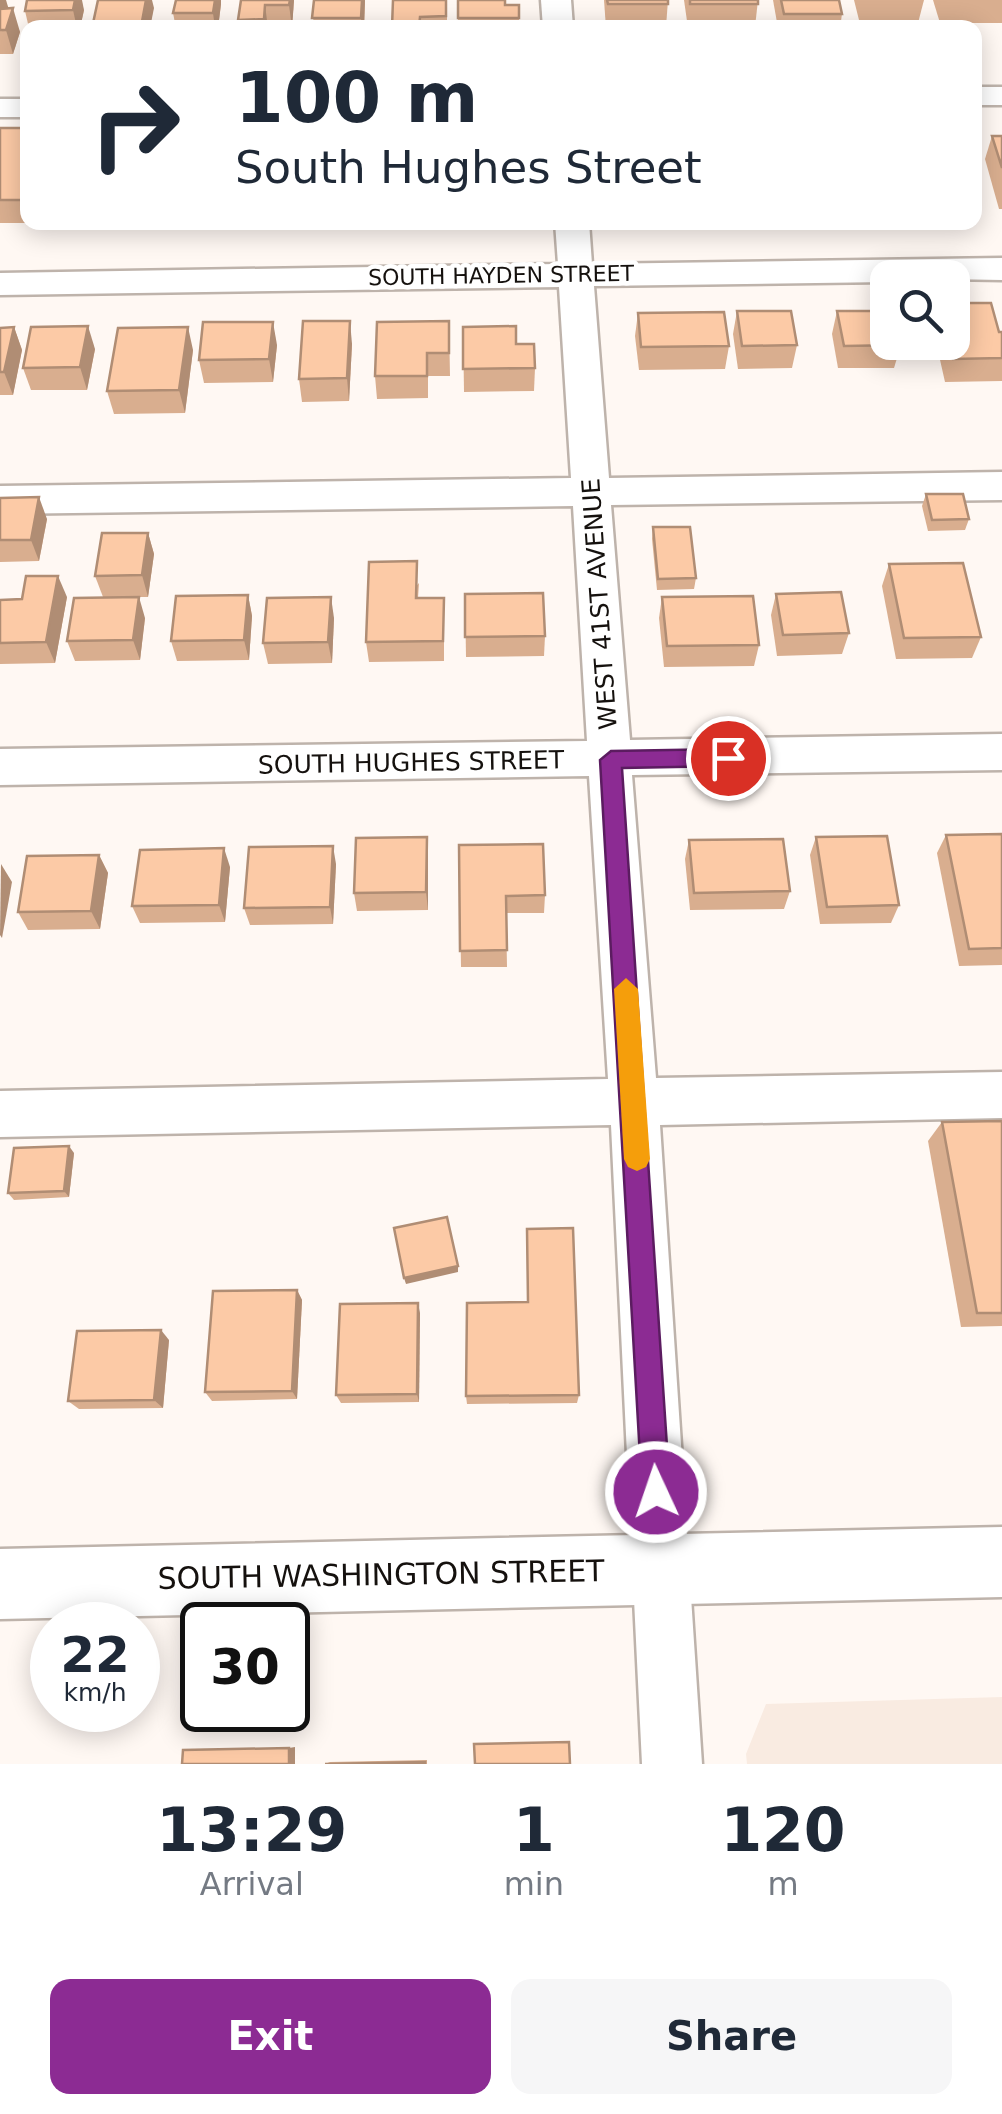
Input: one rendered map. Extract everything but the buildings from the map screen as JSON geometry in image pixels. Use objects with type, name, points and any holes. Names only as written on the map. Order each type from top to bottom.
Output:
[{"type":"main road","name":"SOUTH WASHINGTON STREET","points":[[0,1584],[1002,1562]]},
{"type":"street","name":"WEST 41ST AVENUE","points":[[573,230],[634,1104],[672,1764]]},
{"type":"street","name":"SOUTH HAYDEN STREET","points":[[0,284],[1002,269]]},
{"type":"street","points":[[0,500],[1002,486]]},
{"type":"street","name":"SOUTH HUGHES STREET","points":[[0,767],[1002,752]]},
{"type":"street","points":[[0,1114],[1002,1095]]},
{"type":"shaded area","points":[[1002,1697],[1002,1764],[747,1764],[746,1754],[766,1704]]},
{"type":"slow traffic","points":[[626,989],[637,1159]]},
{"type":"route","points":[[656,1492],[611,760],[728,758]]}]
